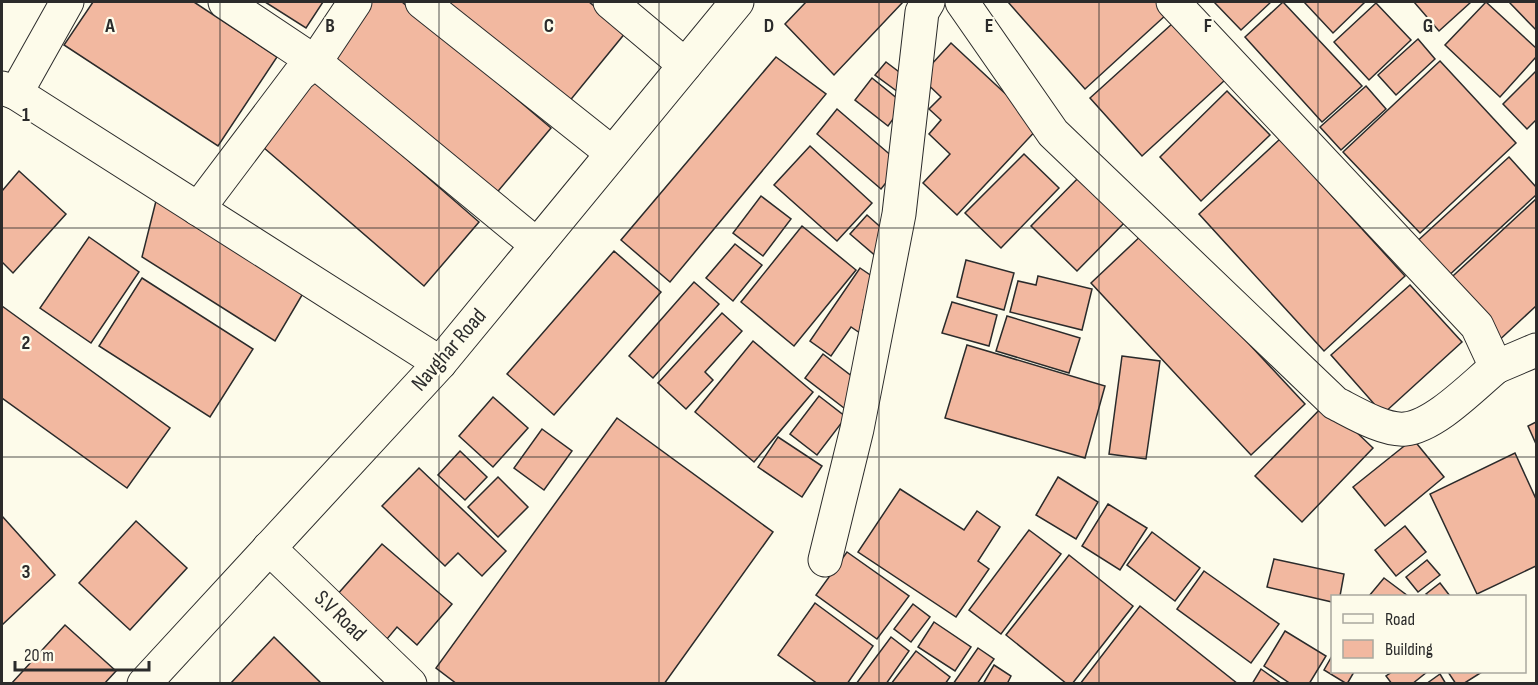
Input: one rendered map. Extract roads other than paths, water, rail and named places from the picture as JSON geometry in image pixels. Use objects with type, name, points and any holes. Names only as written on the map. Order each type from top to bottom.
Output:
[{"type":"street","points":[[67,2],[8,90],[440,363]]},
{"type":"street","points":[[225,2],[315,62],[537,245]]},
{"type":"street","points":[[198,209],[299,75],[315,62],[355,2]]},
{"type":"street","points":[[422,2],[612,153]]},
{"type":"street","points":[[610,2],[685,65]]},
{"type":"street","name":"Navghar Road","points":[[144,684],[440,363],[737,2]]},
{"type":"street","points":[[825,560],[857,429],[899,214],[922,12],[928,2]]},
{"type":"street","points":[[962,2],[1053,133],[1335,403],[1368,420],[1404,429],[1429,421],[1496,367],[1536,350]]},
{"type":"street","points":[[1173,2],[1476,326],[1496,367]]},
{"type":"street","name":"S.V Road","points":[[269,548],[410,684]]}]
